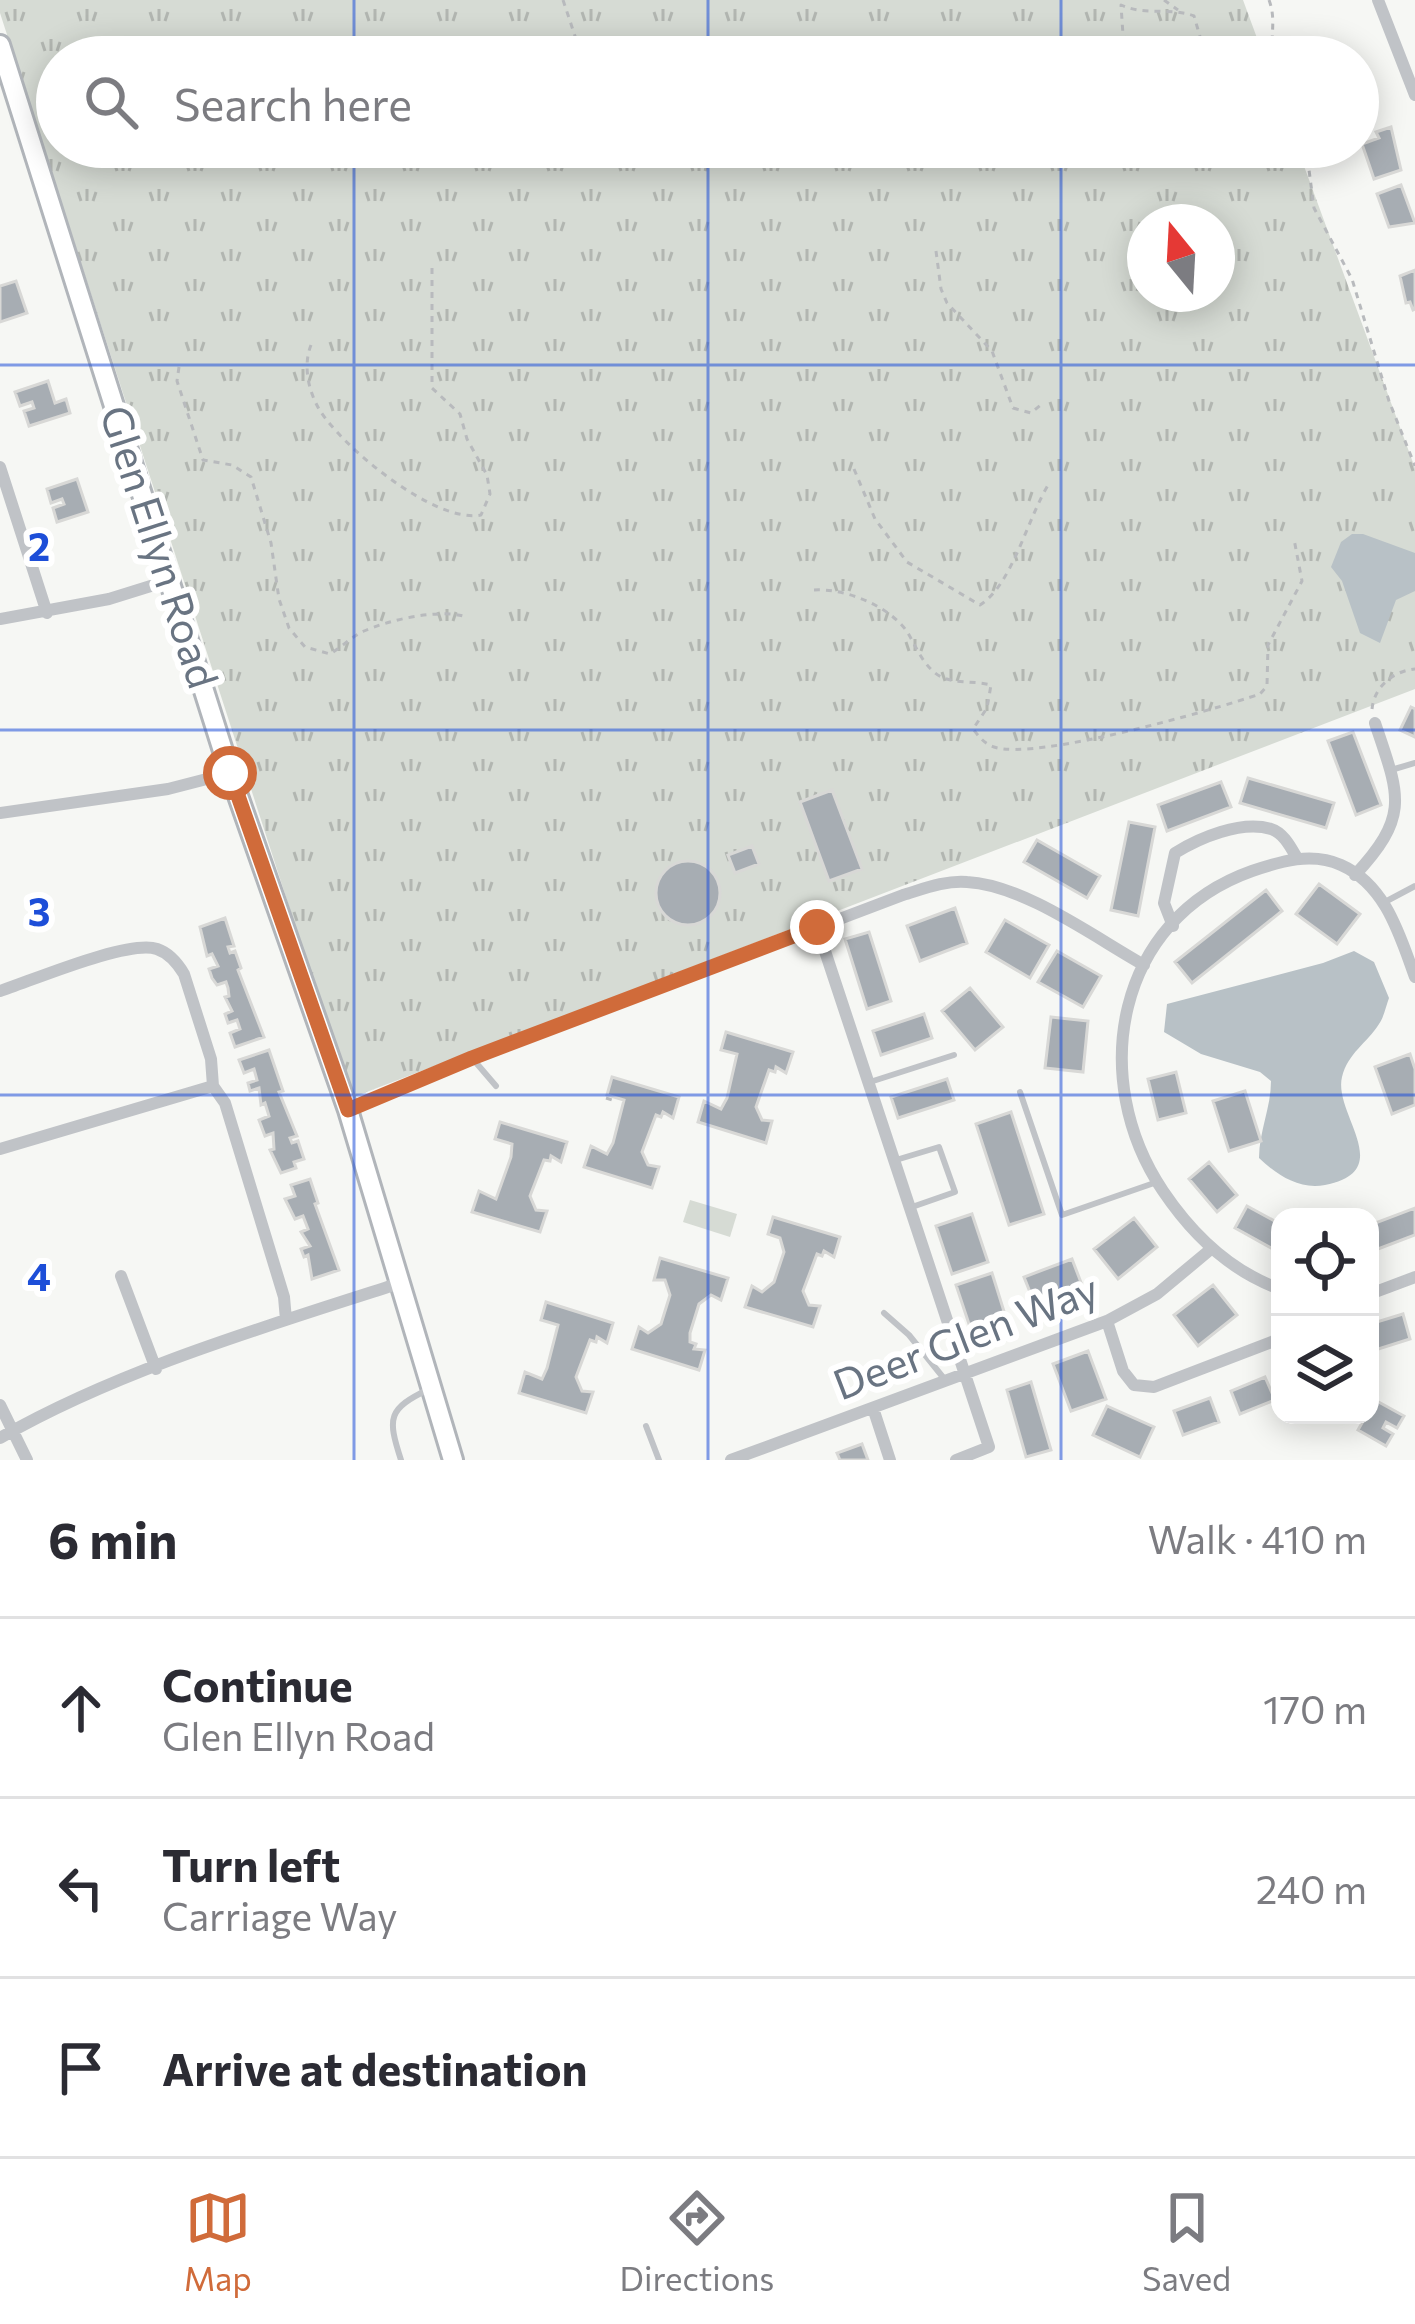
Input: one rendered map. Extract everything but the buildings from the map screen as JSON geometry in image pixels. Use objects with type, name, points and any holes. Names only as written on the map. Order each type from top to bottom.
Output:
[{"type":"street","points":[[1378,0],[1415,95]]},
{"type":"street","name":"Glen Ellyn Road","points":[[0,45],[36,158]]},
{"type":"street","name":"Glen Ellyn Road","points":[[39,168],[230,773],[348,1110],[453,1460]]},
{"type":"street","points":[[0,467],[46,613]]},
{"type":"street","points":[[0,619],[46,613],[170,580]]},
{"type":"street","points":[[1355,874],[1394,824],[1397,804],[1375,723]]},
{"type":"street","points":[[0,813],[168,789],[230,773]]},
{"type":"street","points":[[1173,926],[1164,903],[1174,853],[1187,845],[1232,829],[1271,829],[1287,841],[1298,859]]},
{"type":"street","points":[[1271,1285],[1211,1249],[1175,1210],[1133,1134],[1119,1062],[1122,1025],[1144,965],[1173,926],[1227,882],[1298,859],[1341,865],[1355,874],[1383,904],[1415,977]]},
{"type":"street","points":[[348,1110],[817,927],[924,889],[963,881],[1019,896],[1144,965]]},
{"type":"street","points":[[817,927],[989,1448],[956,1460]]},
{"type":"street","points":[[0,991],[121,950],[159,949],[177,963],[211,1059],[213,1086],[225,1103],[284,1297],[286,1320]]},
{"type":"street","points":[[0,1149],[213,1086]]},
{"type":"street","name":"Deer Glen Way","points":[[731,1460],[756,1456],[1107,1321],[1157,1294],[1211,1249]]},
{"type":"street","points":[[121,1276],[156,1369]]},
{"type":"street","points":[[1379,1291],[1415,1277]]},
{"type":"street","points":[[6,1435],[80,1396],[400,1283]]},
{"type":"street","points":[[1107,1321],[1123,1371],[1134,1385],[1154,1387],[1271,1342]]},
{"type":"street","points":[[0,1405],[6,1435],[27,1460]]},
{"type":"street","points":[[873,1408],[890,1460]]},
{"type":"lane","points":[[1391,770],[1415,763]]},
{"type":"lane","points":[[1383,904],[1415,886]]},
{"type":"lane","points":[[870,1082],[954,1055]]},
{"type":"lane","points":[[472,1058],[496,1086]]},
{"type":"lane","points":[[1020,1092],[1062,1215],[1157,1182]]},
{"type":"lane","points":[[896,1160],[939,1147],[955,1192],[912,1207]]},
{"type":"lane","points":[[884,1313],[909,1335],[946,1381]]},
{"type":"lane","points":[[400,1457],[392,1422],[395,1411],[431,1388]]},
{"type":"lane","points":[[646,1426],[659,1460]]},
{"type":"path","points":[[563,0],[575,36]]},
{"type":"path","points":[[1164,0],[1194,16],[1200,36]]},
{"type":"path","points":[[1269,0],[1275,15],[1272,36]]},
{"type":"path","points":[[1124,36],[1120,3],[1158,14],[1179,11]]},
{"type":"path","points":[[1309,168],[1314,208],[1352,279],[1388,401],[1415,466]]},
{"type":"path","points":[[936,250],[940,289],[947,303],[992,351],[1013,408],[1030,413],[1042,404]]},
{"type":"path","points":[[311,345],[307,371],[311,392],[328,422],[410,493],[466,518],[481,514],[490,494],[487,475],[466,439],[460,414],[432,388],[432,265]]},
{"type":"path","points":[[179,367],[178,381],[203,460],[242,470],[256,488],[274,557],[279,599],[289,628],[305,647],[331,654],[376,627],[436,612],[463,616]]},
{"type":"path","points":[[854,469],[875,519],[908,562],[980,605],[1008,575],[1028,519],[1050,482]]},
{"type":"path","points":[[814,590],[839,591],[886,612],[906,630],[940,677],[992,685],[987,708],[973,729],[984,742],[1001,749],[1042,747],[1154,725],[1260,694],[1267,686],[1268,645],[1302,581],[1294,539]]},
{"type":"path","points":[[1375,723],[1373,697],[1401,670],[1415,669]]},
{"type":"green space","points":[[0,0],[1243,0],[1256,36],[36,36],[36,124],[0,13]]},
{"type":"green space","points":[[50,168],[1305,168],[1415,468],[1415,689],[351,1098]]},
{"type":"green space","points":[[690,1200],[737,1214],[730,1237],[683,1222]]},
{"type":"shaded area","points":[[1352,534],[1415,553],[1415,591],[1396,600],[1380,643],[1360,633],[1342,581],[1331,567],[1341,542]]},
{"type":"shaded area","points":[[1354,951],[1374,962],[1389,998],[1381,1021],[1342,1077],[1360,1154],[1357,1167],[1346,1178],[1325,1185],[1297,1183],[1259,1158],[1271,1081],[1260,1072],[1201,1054],[1164,1032],[1167,1004]]},
{"type":"route","points":[[230,773],[348,1110],[817,927]]}]
